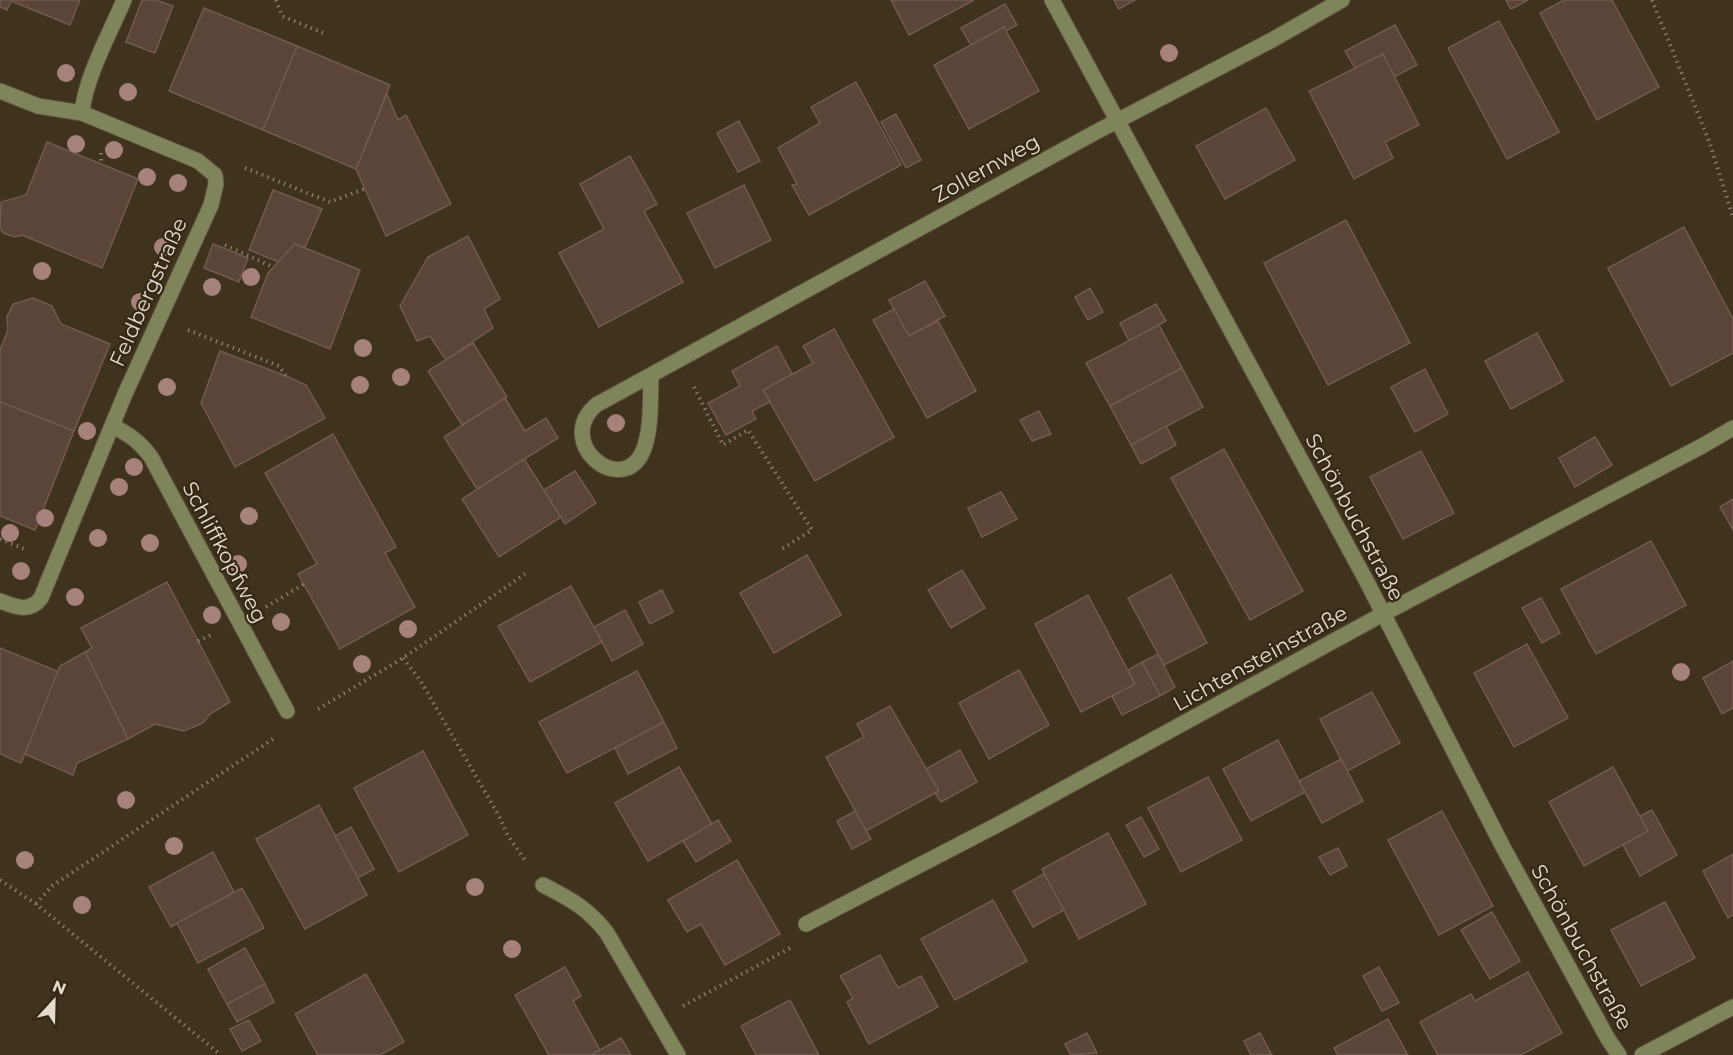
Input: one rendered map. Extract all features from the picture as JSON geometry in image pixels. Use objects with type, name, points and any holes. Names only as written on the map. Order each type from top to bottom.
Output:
[{"type":"street","points":[[82,113],[83,99],[124,0]]},
{"type":"street","name":"Schönbuchstraße","points":[[1052,0],[1402,647],[1503,847],[1608,1039],[1619,1055]]},
{"type":"street","name":"Zollernweg","points":[[651,376],[644,449],[633,463],[624,468],[614,470],[606,468],[592,457],[583,442],[584,422],[588,412],[596,405],[1342,0]]},
{"type":"street","points":[[0,91],[38,106],[82,113],[198,161],[215,175]]},
{"type":"street","name":"Feldbergstraße","points":[[0,601],[24,608],[33,607],[41,598],[112,426],[198,234],[214,193],[215,175]]},
{"type":"street","name":"Schliffkopfweg","points":[[112,426],[128,433],[151,457],[287,711]]},
{"type":"street","name":"Lichtensteinstraße","points":[[806,924],[999,824],[1733,428]]},
{"type":"street","points":[[543,885],[581,905],[595,917],[607,933],[678,1055]]},
{"type":"street","points":[[1642,1055],[1733,1007]]},
{"type":"path","points":[[276,0],[282,16],[323,33]]},
{"type":"path","points":[[1652,0],[1709,141],[1733,217]]},
{"type":"path","points":[[215,175],[244,168],[330,202],[364,189]]},
{"type":"path","points":[[198,234],[273,267]]},
{"type":"path","points":[[160,319],[279,366],[286,376]]},
{"type":"path","points":[[680,360],[723,445],[748,430],[812,531],[780,550]]},
{"type":"path","points":[[403,658],[420,680],[499,816],[508,836],[543,885]]},
{"type":"path","points":[[0,880],[36,904],[221,1055]]},
{"type":"path","points":[[680,1008],[805,940],[806,924]]},
{"type":"building","points":[[0,0],[80,0],[70,25],[11,1],[7,10],[0,7]]},
{"type":"building","points":[[142,0],[156,0],[173,6],[155,53],[126,42]]},
{"type":"building","points":[[891,0],[974,0],[909,35]]},
{"type":"building","points":[[1114,0],[1135,0],[1119,9]]},
{"type":"building","points":[[1506,0],[1528,0],[1511,9]]},
{"type":"building","points":[[1564,0],[1612,0],[1659,87],[1597,120],[1540,13]]},
{"type":"building","points":[[1005,4],[1017,25],[1006,31],[1004,27],[971,45],[961,28]]},
{"type":"building","points":[[204,8],[297,46],[263,130],[169,91]]},
{"type":"building","points":[[1499,21],[1559,132],[1507,159],[1448,48]]},
{"type":"building","points":[[1395,25],[1417,65],[1394,77],[1383,54],[1355,68],[1345,51]]},
{"type":"building","points":[[1004,27],[1039,91],[969,129],[934,65]]},
{"type":"building","points":[[297,46],[390,85],[356,169],[263,130]]},
{"type":"building","points":[[1383,54],[1419,125],[1385,142],[1393,158],[1354,179],[1309,91]]},
{"type":"building","points":[[856,82],[901,165],[809,215],[792,185],[797,184],[778,148],[820,123],[811,107]]},
{"type":"building","points":[[387,94],[398,120],[406,115],[451,204],[386,236],[356,169]]},
{"type":"building","points":[[1266,108],[1295,160],[1225,199],[1196,146]]},
{"type":"building","points":[[896,114],[921,160],[906,168],[881,122]]},
{"type":"building","points":[[739,121],[760,161],[738,172],[717,133]]},
{"type":"building","points":[[47,142],[138,179],[102,268],[22,235],[15,237],[3,233],[0,228],[1,202],[26,195]]},
{"type":"building","points":[[630,156],[657,204],[644,211],[683,282],[599,327],[559,253],[604,229],[580,184]]},
{"type":"building","points":[[744,185],[771,240],[715,268],[687,213]]},
{"type":"building","points":[[273,190],[322,209],[305,247],[295,244],[279,262],[249,250]]},
{"type":"building","points":[[1346,220],[1410,343],[1328,385],[1264,263]]},
{"type":"building","points":[[1684,227],[1733,319],[1733,353],[1671,386],[1608,268]]},
{"type":"building","points":[[468,236],[500,299],[484,309],[493,328],[446,360],[430,336],[417,341],[400,306],[428,257]]},
{"type":"building","points":[[213,244],[248,258],[239,282],[204,268]]},
{"type":"building","points":[[295,244],[360,270],[330,349],[251,317],[268,273]]},
{"type":"building","points":[[925,281],[945,316],[909,336],[889,300]]},
{"type":"building","points":[[1090,288],[1103,312],[1088,320],[1075,297]]},
{"type":"building","points":[[33,298],[52,306],[61,324],[110,344],[74,431],[0,402],[0,350],[8,330],[7,317],[13,304]]},
{"type":"building","points":[[1156,304],[1166,321],[1129,341],[1120,323]]},
{"type":"building","points":[[894,309],[909,336],[938,321],[976,391],[927,418],[873,320]]},
{"type":"building","points":[[1159,325],[1182,368],[1110,406],[1086,363]]},
{"type":"building","points":[[834,329],[894,437],[815,481],[763,390],[813,363],[803,346]]},
{"type":"building","points":[[1537,333],[1563,381],[1511,409],[1485,361]]},
{"type":"building","points":[[473,343],[507,397],[462,425],[428,371]]},
{"type":"building","points":[[777,346],[792,374],[763,390],[770,402],[752,411],[756,419],[726,435],[708,403],[740,386],[732,371]]},
{"type":"building","points":[[220,351],[306,385],[325,418],[235,467],[201,403]]},
{"type":"building","points":[[1182,368],[1203,407],[1131,445],[1110,406]]},
{"type":"building","points":[[1425,369],[1448,414],[1415,432],[1391,387]]},
{"type":"building","points":[[505,398],[525,431],[546,418],[558,438],[477,489],[444,437]]},
{"type":"building","points":[[0,402],[74,431],[35,530],[0,516]]},
{"type":"building","points":[[1039,411],[1051,434],[1032,441],[1020,420]]},
{"type":"building","points":[[1166,426],[1176,445],[1141,464],[1131,445]]},
{"type":"building","points":[[333,434],[396,547],[385,553],[415,607],[340,649],[298,574],[317,564],[265,473]]},
{"type":"building","points":[[1595,437],[1612,465],[1575,487],[1559,458]]},
{"type":"building","points":[[1224,449],[1303,591],[1250,620],[1171,478]]},
{"type":"building","points":[[1421,451],[1454,513],[1403,539],[1370,477]]},
{"type":"building","points":[[524,459],[561,517],[499,557],[462,499]]},
{"type":"building","points":[[575,471],[596,503],[565,524],[544,490]]},
{"type":"building","points":[[1001,492],[1017,519],[982,537],[968,508]]},
{"type":"building","points":[[1733,499],[1733,530],[1720,507]]},
{"type":"building","points":[[1651,541],[1686,605],[1596,654],[1561,589]]},
{"type":"building","points":[[807,555],[841,615],[774,653],[740,593]]},
{"type":"building","points":[[962,570],[985,608],[951,628],[928,590]]},
{"type":"building","points":[[1171,575],[1207,643],[1164,665],[1128,598]]},
{"type":"building","points":[[167,582],[230,702],[210,714],[203,723],[184,731],[155,724],[128,739],[85,652],[92,648],[81,628]]},
{"type":"building","points":[[571,586],[602,642],[530,682],[498,626]]},
{"type":"building","points":[[662,590],[673,612],[650,624],[639,602]]},
{"type":"building","points":[[1088,595],[1135,684],[1081,712],[1035,624]]},
{"type":"building","points":[[1541,598],[1560,633],[1542,643],[1522,608]]},
{"type":"building","points":[[625,610],[643,644],[612,661],[594,627]]},
{"type":"building","points":[[1527,644],[1568,718],[1514,747],[1474,673]]},
{"type":"building","points":[[0,648],[59,672],[21,763],[0,754]]},
{"type":"building","points":[[85,652],[128,739],[77,763],[73,775],[25,754],[60,666]]},
{"type":"building","points":[[1158,654],[1175,687],[1160,696],[1142,662]]},
{"type":"building","points":[[1733,661],[1733,708],[1722,714],[1703,678]]},
{"type":"building","points":[[1142,662],[1160,696],[1122,715],[1112,696],[1135,684],[1128,670]]},
{"type":"building","points":[[1019,670],[1049,725],[989,759],[959,703]]},
{"type":"building","points":[[637,671],[664,722],[567,773],[539,722]]},
{"type":"building","points":[[1372,692],[1400,743],[1347,771],[1320,719]]},
{"type":"building","points":[[890,706],[939,791],[866,831],[826,757],[864,737],[857,724]]},
{"type":"building","points":[[664,722],[677,748],[628,774],[615,748]]},
{"type":"building","points":[[1278,740],[1305,792],[1251,821],[1223,769]]},
{"type":"building","points":[[960,750],[977,782],[941,802],[935,793],[939,791],[926,769]]},
{"type":"building","points":[[423,751],[468,835],[399,872],[354,788]]},
{"type":"building","points":[[1341,759],[1363,801],[1322,823],[1299,781]]},
{"type":"building","points":[[679,767],[712,824],[648,861],[615,803]]},
{"type":"building","points":[[1613,767],[1648,831],[1584,866],[1549,802]]},
{"type":"building","points":[[1208,777],[1242,840],[1181,872],[1148,808]]},
{"type":"building","points":[[319,805],[367,895],[305,929],[256,839]]},
{"type":"building","points":[[1652,810],[1677,855],[1640,876],[1623,845],[1648,831],[1640,816]]},
{"type":"building","points":[[855,811],[871,839],[852,849],[837,821]]},
{"type":"building","points":[[1442,811],[1493,906],[1439,935],[1388,840]]},
{"type":"building","points":[[1141,817],[1159,849],[1144,857],[1126,825]]},
{"type":"building","points":[[718,820],[731,841],[696,862],[683,841]]},
{"type":"building","points":[[351,827],[374,869],[358,878],[335,836]]},
{"type":"building","points":[[1108,833],[1146,904],[1079,939],[1042,869]]},
{"type":"building","points":[[1338,848],[1347,866],[1330,875],[1319,857]]},
{"type":"building","points":[[213,852],[234,892],[171,927],[149,887]]},
{"type":"building","points":[[1733,854],[1733,915],[1728,918],[1703,871]]},
{"type":"building","points":[[737,860],[780,934],[725,965],[701,924],[687,932],[668,900]]},
{"type":"building","points":[[1044,874],[1064,910],[1033,927],[1013,891]]},
{"type":"building","points":[[242,888],[264,928],[198,963],[177,923]]},
{"type":"building","points":[[993,900],[1027,961],[955,1000],[921,939]]},
{"type":"building","points":[[1665,902],[1695,958],[1641,986],[1611,930]]},
{"type":"building","points":[[1492,912],[1520,961],[1490,979],[1461,930]]},
{"type":"building","points":[[245,948],[265,984],[227,1004],[208,969]]},
{"type":"building","points":[[880,955],[898,988],[921,976],[938,1007],[869,1044],[847,1002],[853,998],[840,976]]},
{"type":"building","points":[[565,967],[581,996],[573,1001],[600,1050],[591,1055],[549,1055],[515,995]]},
{"type":"building","points":[[1379,967],[1399,1003],[1382,1011],[1363,976]]},
{"type":"building","points":[[1528,972],[1562,1033],[1521,1055],[1438,1055],[1420,1022],[1471,994],[1475,1001]]},
{"type":"building","points":[[366,974],[404,1042],[380,1055],[318,1055],[295,1014]]},
{"type":"building","points":[[265,984],[274,1002],[237,1022],[227,1004]]},
{"type":"building","points":[[790,1000],[819,1055],[756,1055],[741,1026]]},
{"type":"building","points":[[1388,1019],[1408,1055],[1338,1055],[1334,1048]]},
{"type":"building","points":[[249,1020],[261,1041],[242,1051],[230,1029]]},
{"type":"building","points":[[1087,1033],[1097,1053],[1071,1055],[1065,1044]]},
{"type":"building","points":[[1260,1033],[1272,1055],[1251,1055],[1244,1041]]},
{"type":"building","points":[[621,1038],[631,1055],[591,1055],[600,1050]]}]
